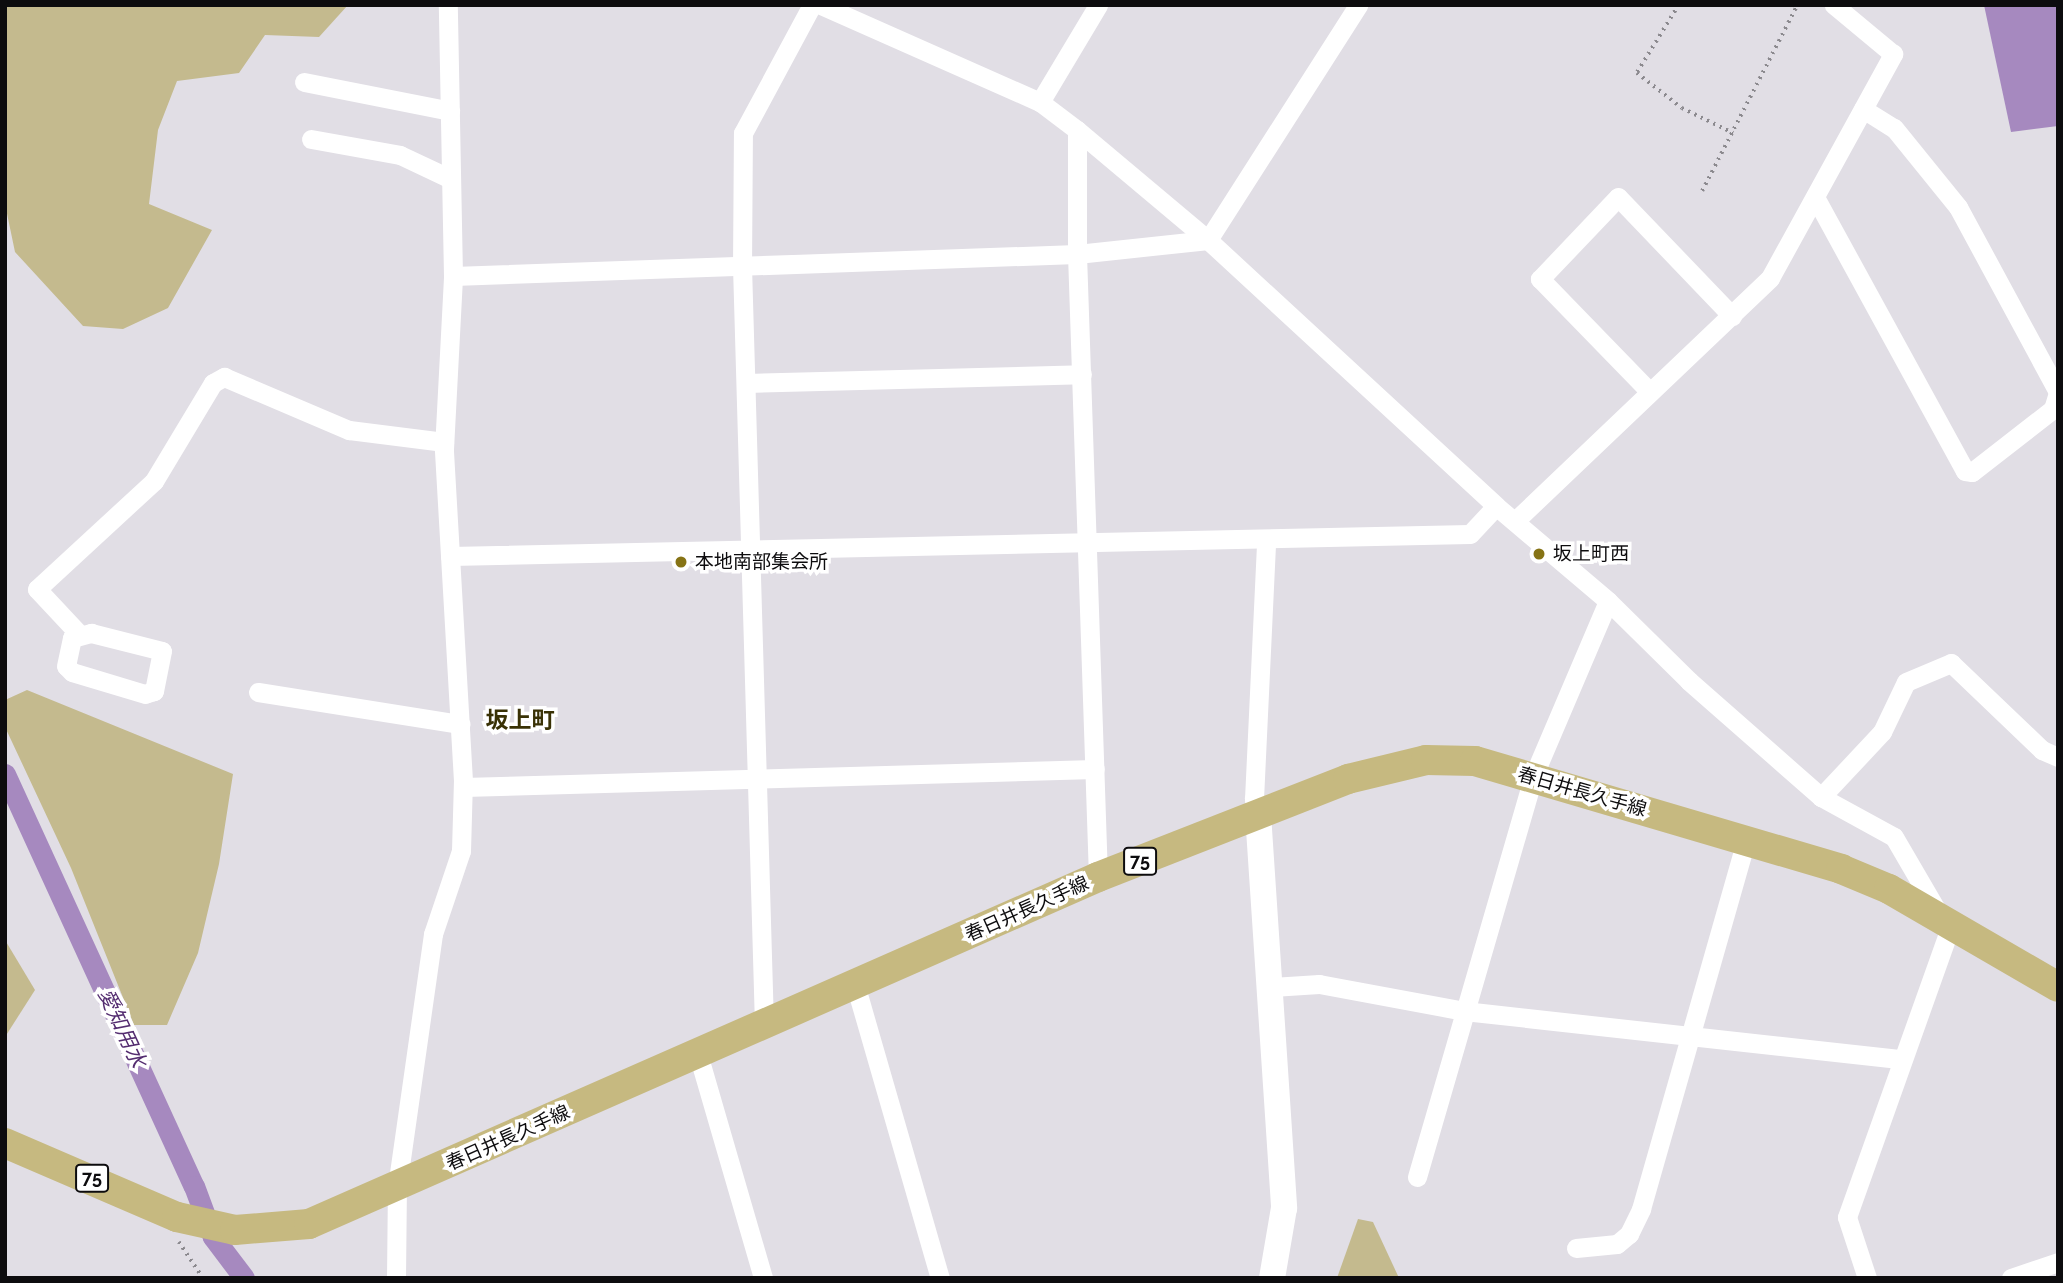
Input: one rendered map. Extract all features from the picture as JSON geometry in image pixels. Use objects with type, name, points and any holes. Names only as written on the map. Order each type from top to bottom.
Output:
[{"type":"main road","name":"春日井長久手線","points":[[5,1143],[177,1217],[234,1230],[309,1224],[1098,877],[1348,779],[1426,760],[1475,761],[1841,869],[1947,923],[2058,987]]},
{"type":"street","points":[[396,1278],[397,1187],[433,934],[461,851],[463,787],[444,442],[453,276],[448,5]]},
{"type":"street","points":[[764,1025],[742,268],[743,133],[811,5]]},
{"type":"street","points":[[821,5],[1040,102],[1077,130],[1208,240],[1496,506],[1608,601],[1689,681],[1821,797],[1894,837],[1947,923],[1847,1217],[1867,1278]]},
{"type":"street","points":[[1040,102],[1098,5]]},
{"type":"street","points":[[1208,240],[1358,5]]},
{"type":"street","points":[[1515,521],[1770,278],[1893,54],[1835,5]]},
{"type":"street","points":[[304,82],[450,111]]},
{"type":"street","points":[[1815,197],[1965,471],[1972,472],[2053,410],[2058,392],[1958,207],[1894,128],[1863,109]]},
{"type":"street","points":[[1077,130],[1077,254],[1089,545],[1098,877]]},
{"type":"street","points":[[311,139],[400,155],[451,179]]},
{"type":"street","points":[[1650,392],[1540,279],[1618,197],[1732,316]]},
{"type":"street","points":[[453,276],[742,268],[1077,254],[1208,240]]},
{"type":"street","points":[[746,383],[1082,374]]},
{"type":"street","points":[[80,635],[37,590],[154,481],[213,383],[224,377],[349,430],[444,442]]},
{"type":"street","points":[[450,556],[1266,542],[1470,534],[1496,506]]},
{"type":"street","points":[[1266,542],[1254,799],[1258,814],[1272,986],[1284,1208],[1272,1278]]},
{"type":"street","points":[[1417,1177],[1533,777],[1608,601]]},
{"type":"street","points":[[91,633],[162,650],[154,691],[145,694],[72,672],[66,666],[72,638],[80,635],[91,633]]},
{"type":"street","points":[[1821,797],[1882,732],[1906,682],[1951,663],[2042,750],[2058,757]]},
{"type":"street","points":[[258,692],[460,724]]},
{"type":"street","points":[[463,787],[1095,769]]},
{"type":"street","points":[[1576,1248],[1617,1244],[1629,1234],[1641,1209],[1746,841]]},
{"type":"street","points":[[855,984],[940,1278]]},
{"type":"street","points":[[1272,986],[1319,985],[1464,1011],[1901,1059]]},
{"type":"street","points":[[698,1055],[763,1278]]},
{"type":"street","points":[[2011,1278],[2058,1262]]},
{"type":"path","points":[[1679,5],[1637,73],[1682,108],[1733,134]]},
{"type":"path","points":[[1703,191],[1797,5]]},
{"type":"shaded area","points":[[5,5],[348,5],[319,37],[265,35],[239,73],[177,81],[158,130],[149,204],[212,230],[168,308],[123,329],[83,326],[15,252],[5,204]]},
{"type":"shaded area","points":[[1984,5],[2058,5],[2058,126],[2011,132]]},
{"type":"shaded area","points":[[27,690],[233,774],[219,864],[198,953],[167,1025],[134,1025],[71,868],[5,727],[5,700]]},
{"type":"shaded area","points":[[5,940],[35,990],[5,1037]]},
{"type":"shaded area","points":[[1358,1219],[1373,1222],[1399,1278],[1337,1278]]},
{"type":"waterway","name":"愛知用水","points":[[5,774],[194,1186],[213,1237],[244,1278]]},
{"type":"place","name":"坂上町西","points":[[1539,554]]},
{"type":"place","name":"本地南部集会所","points":[[681,562]]},
{"type":"district","name":"坂上町","points":[[520,720]]}]
